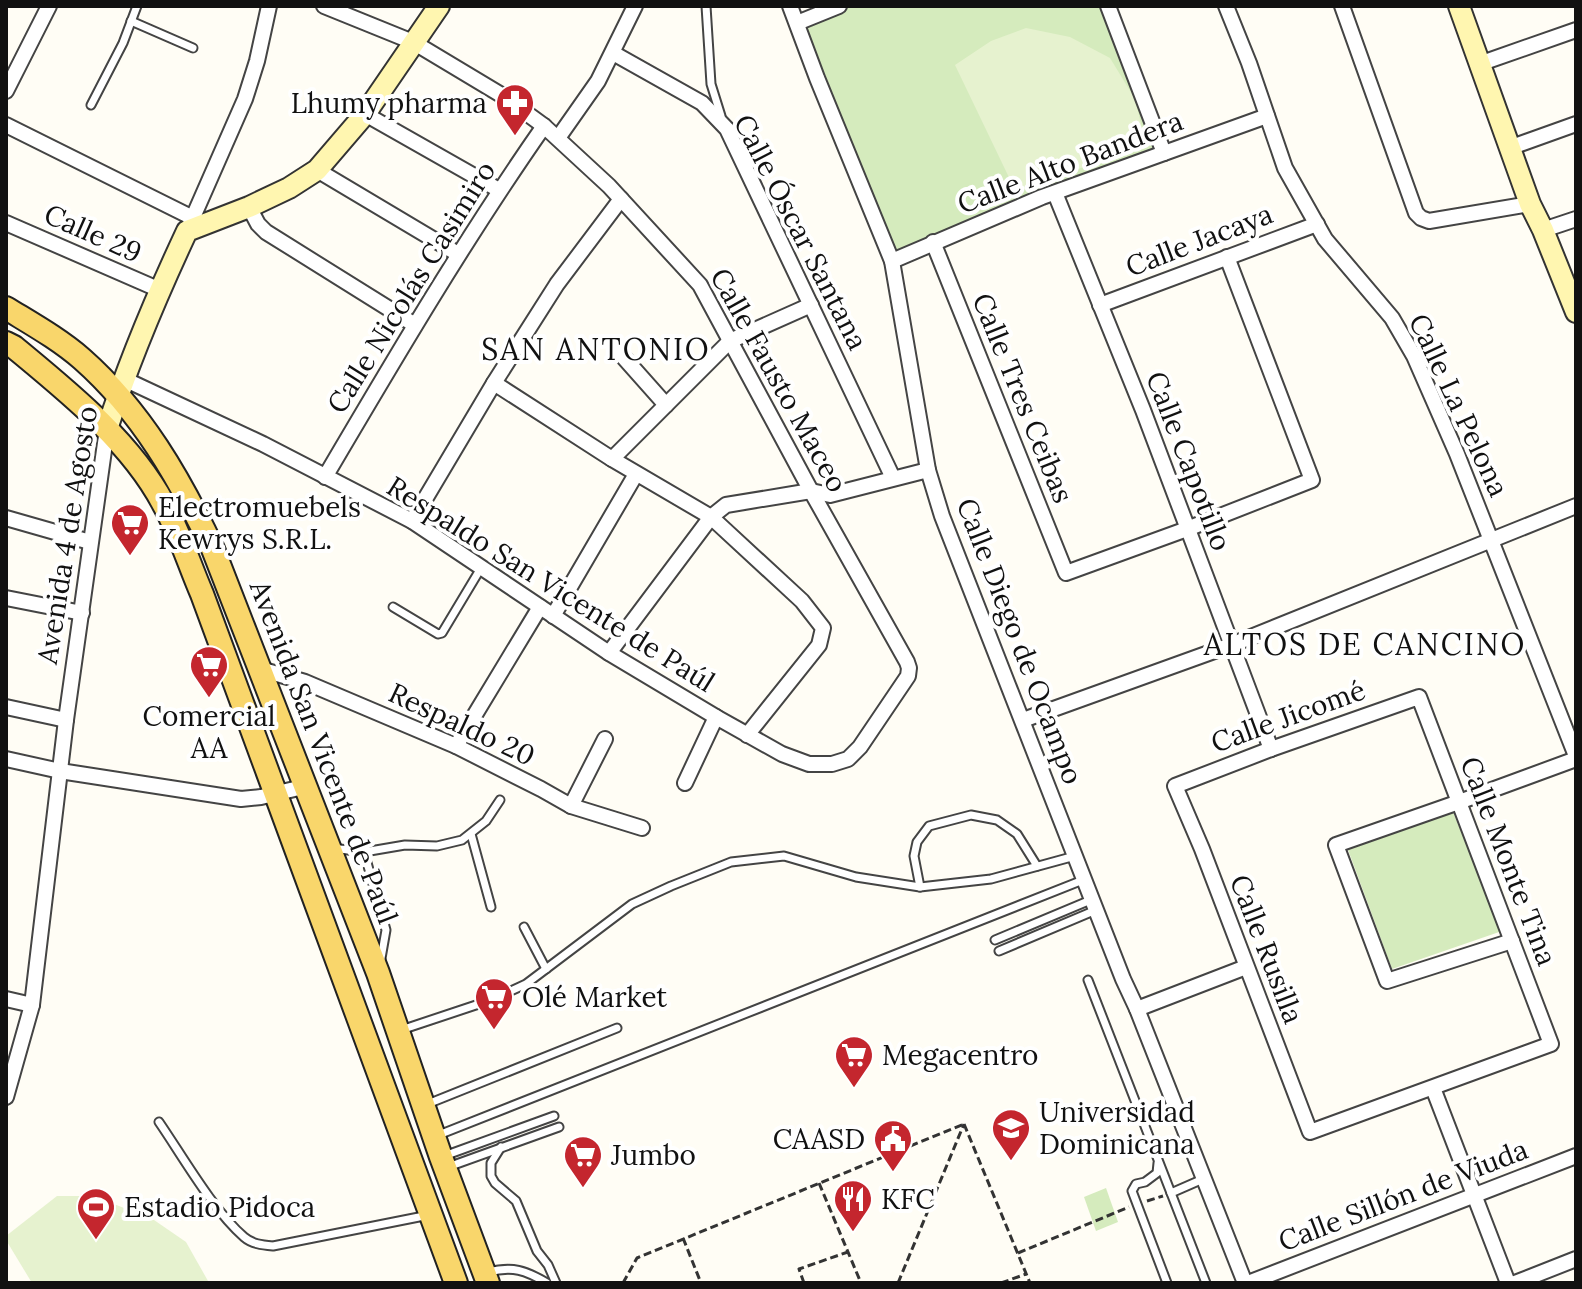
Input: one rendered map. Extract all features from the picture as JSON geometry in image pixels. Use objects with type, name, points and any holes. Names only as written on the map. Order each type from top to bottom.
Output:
[{"type":"main road","points":[[190,225],[249,207],[289,188],[317,170],[365,114],[439,6]]},
{"type":"main road","points":[[1459,6],[1530,204],[1576,312]]},
{"type":"main road","name":"Avenida 4 de Agosto","points":[[107,429],[160,290],[190,225]]},
{"type":"main road","name":"Avenida San Vicente de Paúl","points":[[6,308],[50,335],[121,387],[197,516],[307,786],[378,973],[486,1278]]},
{"type":"main road","name":"Avenida San Vicente de Paúl","points":[[6,343],[53,379],[107,429],[142,469],[163,503],[202,594],[456,1283]]},
{"type":"street","points":[[6,91],[49,6]]},
{"type":"street","name":"Avenida 4 de Agosto","points":[[190,225],[245,99],[269,6]]},
{"type":"street","name":"Calle Fausto Maceo","points":[[324,6],[413,42],[503,96],[544,126],[621,199],[700,285],[907,662]]},
{"type":"street","points":[[558,138],[584,104],[635,6]]},
{"type":"street","name":"Calle Diego de Ocampo","points":[[790,6],[892,261],[928,470],[942,516],[1123,979],[1247,1283]]},
{"type":"street","points":[[797,23],[839,6]]},
{"type":"street","points":[[1108,6],[1164,153]]},
{"type":"street","name":"Calle La Pelona","points":[[1226,6],[1285,168],[1325,239],[1392,318],[1414,356],[1457,454],[1576,758]]},
{"type":"street","points":[[1347,7],[1416,213],[1429,221],[1530,204]]},
{"type":"street","points":[[1479,64],[1576,30]]},
{"type":"street","name":"Calle Óscar Santana","points":[[613,53],[702,103],[727,129],[893,478]]},
{"type":"street","points":[[365,114],[499,190]]},
{"type":"street","name":"Calle Alto Bandera","points":[[892,261],[1055,193],[1267,116]]},
{"type":"street","points":[[1509,148],[1576,124]]},
{"type":"street","points":[[6,125],[190,225]]},
{"type":"street","name":"Calle Nicolás Casimiro","points":[[325,477],[458,254],[544,126]]},
{"type":"street","points":[[317,170],[458,254]]},
{"type":"street","name":"Calle Capotillo","points":[[1055,193],[1271,749]]},
{"type":"street","points":[[412,521],[557,284],[621,199]]},
{"type":"street","points":[[249,207],[266,232],[415,325]]},
{"type":"street","points":[[1543,230],[1576,219]]},
{"type":"street","name":"Calle 29","points":[[6,223],[160,290]]},
{"type":"street","name":"Calle Jacaya","points":[[1100,305],[1317,224]]},
{"type":"street","name":"Calle Tres Ceibas","points":[[933,242],[1066,573],[1187,529]]},
{"type":"street","points":[[1187,529],[1312,480],[1227,257]]},
{"type":"street","points":[[612,459],[730,341],[811,305]]},
{"type":"street","points":[[618,351],[666,405]]},
{"type":"street","points":[[494,383],[636,474],[711,517],[802,601],[823,628],[819,645],[747,735]]},
{"type":"street","name":"Respaldo San Vicente de Paúl","points":[[121,387],[263,444],[412,521],[609,653],[747,735],[809,764],[832,764],[848,759],[860,747],[908,676],[907,662]]},
{"type":"street","name":"Avenida 4 de Agosto","points":[[6,1097],[32,1005],[66,720],[107,429]]},
{"type":"street","points":[[609,653],[711,517],[726,505],[811,491],[830,495],[928,470]]},
{"type":"street","points":[[553,616],[636,474]]},
{"type":"street","points":[[1023,720],[1231,645],[1576,506]]},
{"type":"street","points":[[6,518],[90,542]]},
{"type":"street","points":[[6,598],[82,613]]},
{"type":"street","points":[[456,746],[540,607]]},
{"type":"street","name":"Respaldo 20","points":[[260,669],[305,682],[456,746],[571,806],[642,828]]},
{"type":"street","name":"Calle Jicomé","points":[[1175,786],[1419,697]]},
{"type":"street","name":"Calle Monte Tina","points":[[1419,697],[1551,1044],[1433,1088]]},
{"type":"street","points":[[6,707],[66,720]]},
{"type":"street","points":[[685,783],[716,717]]},
{"type":"street","points":[[571,806],[605,739]]},
{"type":"street","points":[[1512,941],[1387,981],[1336,845],[1576,758]]},
{"type":"street","points":[[6,759],[220,798],[241,799],[307,786]]},
{"type":"street","name":"Calle Rusilla","points":[[1175,786],[1310,1132],[1433,1088]]},
{"type":"street","points":[[1137,1009],[1246,967]]},
{"type":"street","points":[[6,999],[32,1005]]},
{"type":"street","points":[[1433,1088],[1508,1283]]},
{"type":"street","name":"Calle Sillón de Viuda","points":[[1247,1283],[1576,1156]]},
{"type":"street","points":[[1515,1283],[1576,1259]]},
{"type":"lane","points":[[91,105],[113,64],[137,6]]},
{"type":"lane","points":[[706,6],[711,84],[727,129]]},
{"type":"lane","points":[[131,21],[193,48]]},
{"type":"lane","points":[[393,607],[438,634],[442,633],[481,568]]},
{"type":"lane","points":[[330,848],[364,852],[405,845],[437,846],[462,840],[486,821],[500,800]]},
{"type":"lane","points":[[920,887],[914,856],[917,842],[929,826],[971,815],[997,820],[1017,834],[1037,866]]},
{"type":"lane","points":[[471,834],[491,907]]},
{"type":"lane","points":[[364,852],[386,930],[378,973]]},
{"type":"lane","points":[[398,1031],[491,1000],[526,984],[632,904],[731,862],[784,856],[856,877],[920,887],[991,879],[1075,856]]},
{"type":"lane","points":[[440,1154],[1085,880]]},
{"type":"lane","points":[[995,940],[1095,904]]},
{"type":"lane","points":[[999,951],[1095,904]]},
{"type":"lane","points":[[524,927],[546,969]]},
{"type":"lane","points":[[1088,980],[1206,1283]]},
{"type":"lane","points":[[423,1106],[617,1028]]},
{"type":"lane","points":[[440,1154],[554,1116]]},
{"type":"lane","points":[[159,1122],[218,1208],[245,1239],[259,1245],[273,1246],[431,1215]]},
{"type":"lane","points":[[440,1154],[501,1147],[559,1127]]},
{"type":"lane","points":[[501,1147],[491,1163],[491,1176],[516,1201],[537,1251],[556,1283]]},
{"type":"lane","points":[[1158,1160],[1157,1173],[1145,1182],[1136,1184],[1132,1191],[1167,1283]]},
{"type":"lane","points":[[1171,1193],[1203,1179]]},
{"type":"lane","points":[[486,1278],[505,1268],[527,1273],[547,1283]]},
{"type":"path","points":[[623,1283],[637,1258],[964,1124]]},
{"type":"path","points":[[964,1124],[1030,1283]]},
{"type":"path","points":[[898,1283],[964,1124]]},
{"type":"path","points":[[819,1183],[861,1283]]},
{"type":"path","points":[[1018,1253],[1171,1193]]},
{"type":"path","points":[[683,1238],[701,1283]]},
{"type":"path","points":[[804,1283],[799,1269],[848,1252]]},
{"type":"path","points":[[1001,1283],[1026,1274]]},
{"type":"green space","points":[[852,6],[1100,6],[1153,148],[896,255],[805,24]]},
{"type":"green space","points":[[1026,28],[1070,37],[1110,58],[1135,99],[1146,144],[1016,192],[955,65],[991,41]]},
{"type":"green space","points":[[1453,812],[1502,931],[1392,969],[1347,847]]},
{"type":"green space","points":[[1106,1188],[1118,1222],[1096,1231],[1084,1197]]},
{"type":"green space","name":"Estadio Pidoca","points":[[57,1196],[94,1196],[154,1220],[186,1242],[208,1281],[32,1283],[6,1236]]},
{"type":"place","name":"Lhumy pharma","points":[[515,137]]},
{"type":"place","name":"Electromuebels Kewrys S.R.L.","points":[[130,557]]},
{"type":"place","name":"Comercial AA","points":[[209,699]]},
{"type":"place","name":"Olé Market","points":[[494,1031]]},
{"type":"place","name":"Megacentro","points":[[854,1089]]},
{"type":"place","name":"Universidad Dominicana","points":[[1011,1162]]},
{"type":"place","name":"CAASD","points":[[893,1173]]},
{"type":"place","name":"Jumbo","points":[[583,1189]]},
{"type":"place","name":"KFC","points":[[853,1233]]},
{"type":"place","name":"Estadio Pidoca","points":[[96,1241]]},
{"type":"district","name":"SAN ANTONIO","points":[[596,349]]},
{"type":"district","name":"ALTOS DE CANCINO","points":[[1365,644]]}]
